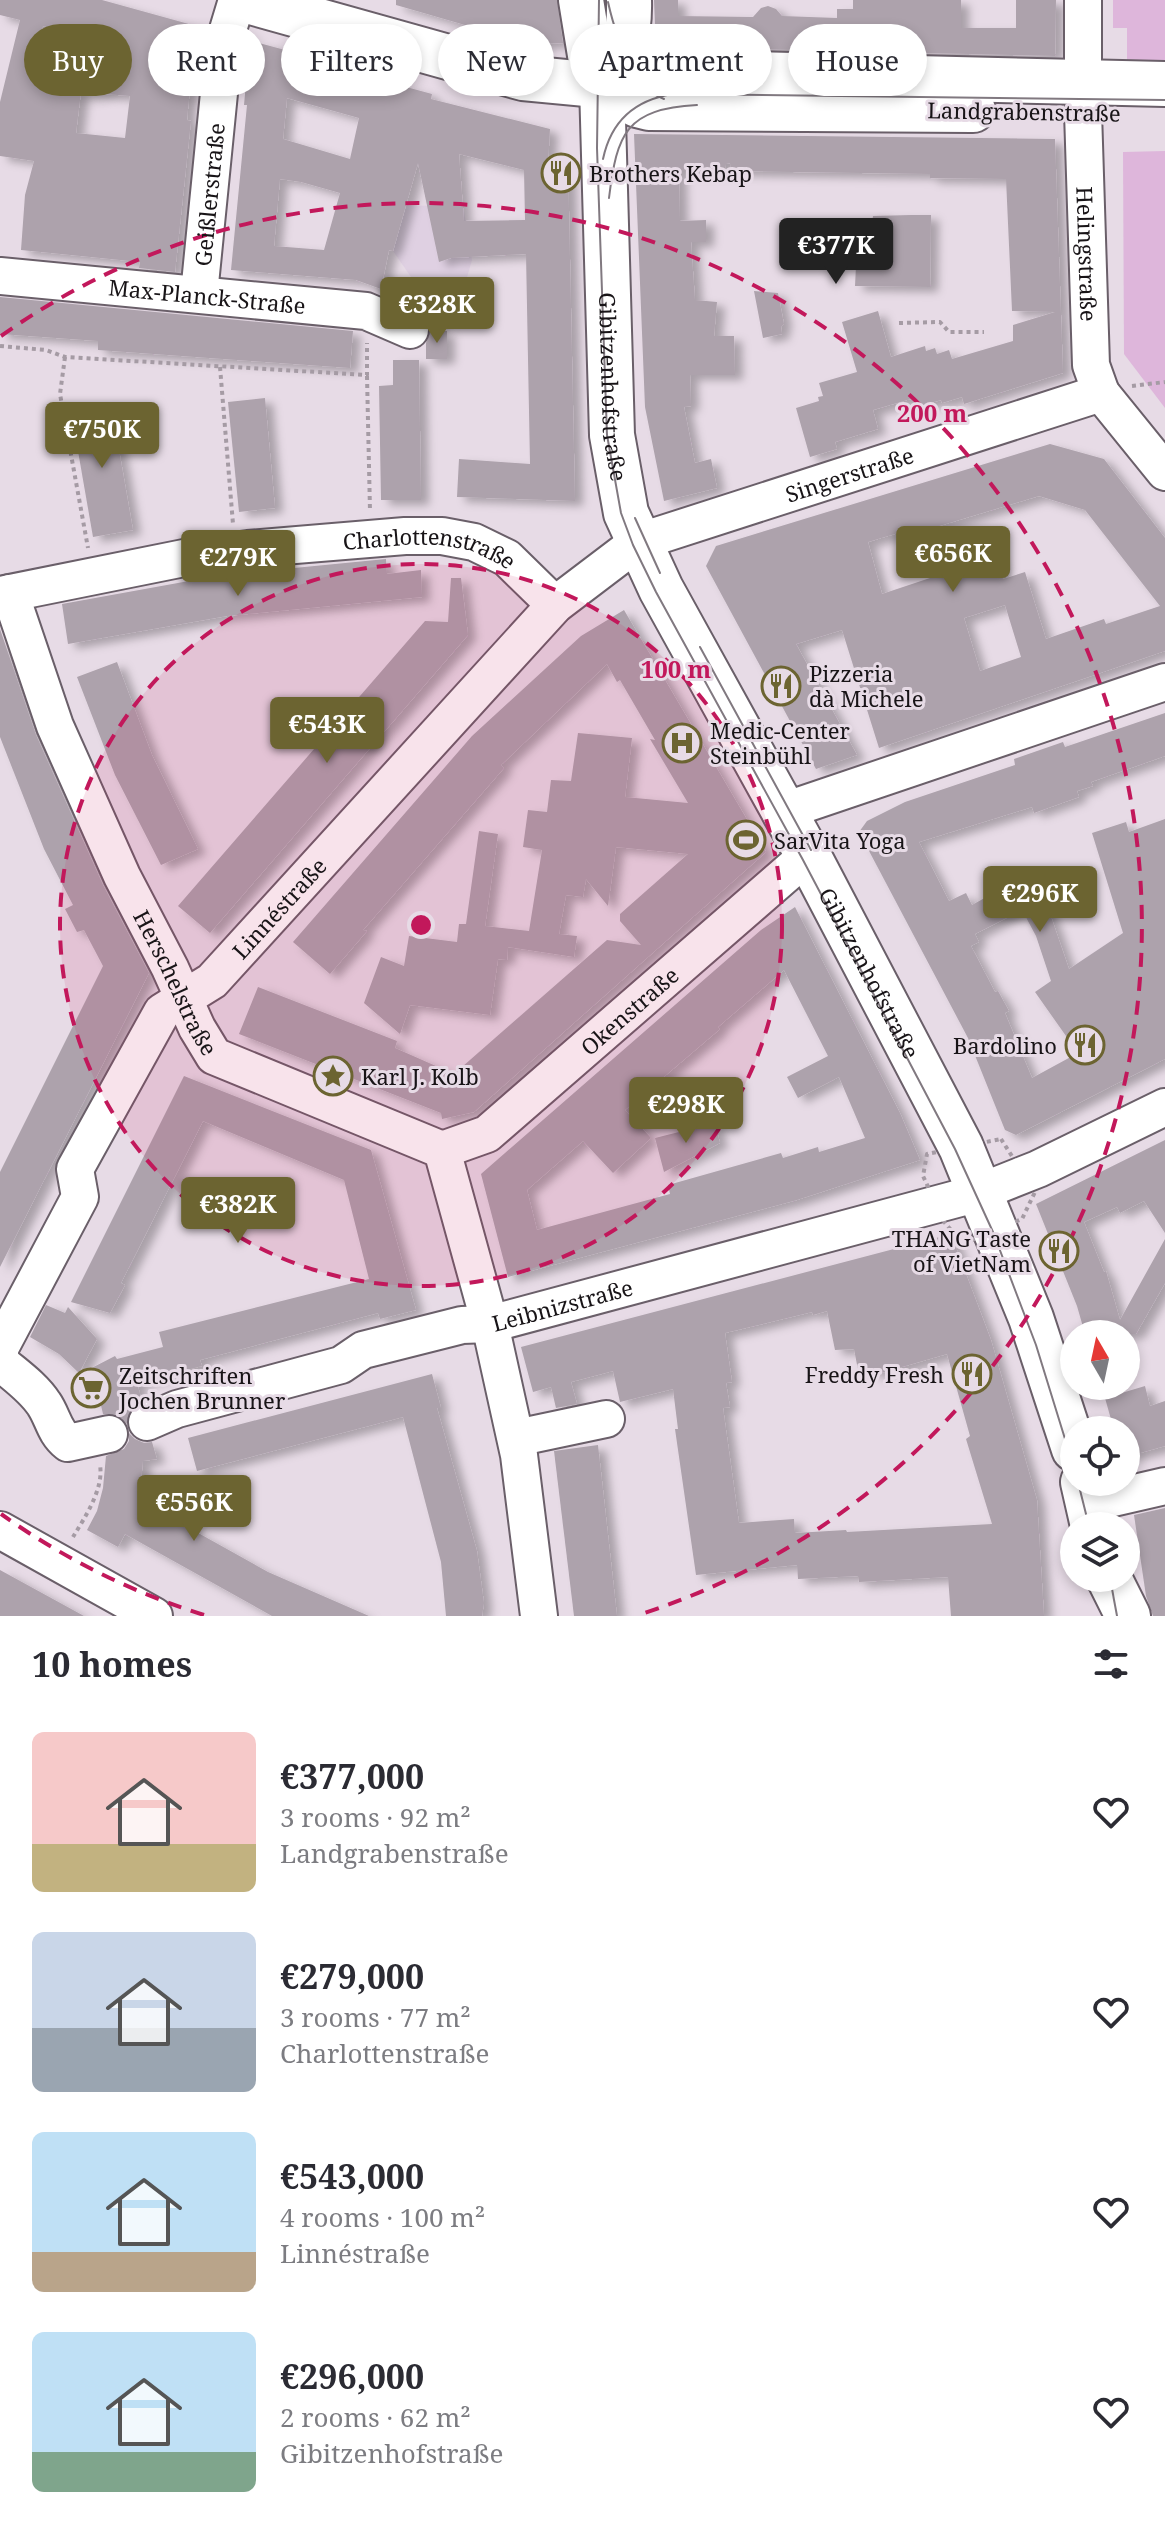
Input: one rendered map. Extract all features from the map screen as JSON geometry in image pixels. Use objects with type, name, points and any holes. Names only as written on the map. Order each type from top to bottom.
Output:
[{"type":"main road","name":"Landgrabenstraße","points":[[244,0],[523,78],[570,82]]},
{"type":"main road","name":"Gibitzenhofstraße","points":[[581,0],[585,24]]},
{"type":"main road","points":[[628,24],[629,0]]},
{"type":"main road","name":"Landgrabenstraße","points":[[621,96],[649,108],[1083,97],[1165,84]]},
{"type":"main road","name":"Gibitzenhofstraße","points":[[602,96],[612,435],[623,499],[638,542],[944,1113],[981,1192],[1042,1347],[1064,1416]]},
{"type":"main road","name":"Landgrabenstraße","points":[[1083,97],[1165,113]]},
{"type":"main road","points":[[1091,1616],[1095,1592]]},
{"type":"main road","points":[[1116,1592],[1128,1616]]},
{"type":"street","name":"Geißlerstraße","points":[[199,294],[224,43],[237,0]]},
{"type":"street","name":"Helingstraße","points":[[1083,0],[1091,365],[1101,393]]},
{"type":"street","name":"Max-Planck-Straße","points":[[0,276],[366,311],[410,330]]},
{"type":"street","name":"Singerstraße","points":[[638,542],[1101,393]]},
{"type":"street","points":[[1101,393],[1165,472]]},
{"type":"street","name":"Charlottenstraße","points":[[5,594],[235,551],[371,538],[442,536],[474,542],[507,558],[555,605]]},
{"type":"street","name":"Linnéstraße","points":[[102,1436],[68,1443],[58,1435],[45,1405],[0,1362],[0,1348],[80,1197],[75,1169],[162,1012],[212,981],[555,605],[638,542]]},
{"type":"street","name":"Herschelstraße","points":[[5,594],[55,726],[122,876],[214,1056],[442,1150]]},
{"type":"street","points":[[784,811],[1165,682]]},
{"type":"street","name":"Okenstraße","points":[[442,1150],[487,1134],[808,855]]},
{"type":"street","name":"Leibnizstraße","points":[[147,1422],[177,1409],[341,1365],[363,1350],[462,1325],[490,1324],[981,1192],[1038,1169],[1165,1107]]},
{"type":"street","points":[[442,1150],[490,1324],[516,1438],[539,1616]]},
{"type":"street","points":[[516,1438],[606,1419]]},
{"type":"street","points":[[1088,1504],[1165,1486]]},
{"type":"street","points":[[0,1530],[154,1616]]},
{"type":"path","points":[[366,311],[371,538]]},
{"type":"path","points":[[899,323],[940,322],[949,332],[984,332]]},
{"type":"path","points":[[0,346],[46,350],[65,357],[367,375]]},
{"type":"path","points":[[65,357],[60,394],[93,576]]},
{"type":"path","points":[[220,367],[235,551]]},
{"type":"path","points":[[58,1564],[89,1512],[101,1473],[102,1436]]},
{"type":"shaded area","points":[[1113,0],[1165,0],[1165,65],[1127,64],[1127,28],[1113,28]]},
{"type":"shaded area","points":[[1165,151],[1165,408],[1124,354],[1123,152]]},
{"type":"shaded area","points":[[463,205],[472,260],[461,298],[408,296],[411,277],[393,251],[406,206]]},
{"type":"building","points":[[0,0],[102,0],[189,24],[148,24],[148,96],[189,96],[187,120],[191,121],[175,272],[139,268],[140,262],[21,250],[25,195],[34,161],[0,156],[0,102],[20,20],[0,15]]},
{"type":"building","points":[[396,0],[557,0],[563,43],[554,43],[554,24],[462,24],[396,5]]},
{"type":"building","points":[[654,0],[678,0],[678,16],[753,17],[761,8],[768,6],[782,16],[837,18],[837,9],[853,9],[853,0],[961,0],[961,28],[1016,28],[1016,0],[1056,0],[1055,56],[927,53],[927,24],[788,24],[788,50],[772,49],[772,24],[655,24]]},
{"type":"building","points":[[265,45],[281,49],[281,96],[422,96],[422,91],[432,94],[431,99],[550,129],[548,164],[568,162],[575,501],[457,497],[459,459],[530,464],[526,254],[451,258],[439,262],[418,163],[393,251],[389,250],[381,289],[356,280],[231,270],[247,105],[244,105],[245,96],[265,96]],"holes":[[[287,98],[359,118],[350,159],[283,139]],[[459,154],[524,170],[525,220],[464,221]],[[280,179],[340,193],[324,250],[274,246]]]},
{"type":"building","points":[[634,134],[1055,139],[1063,373],[964,404],[962,397],[916,407],[914,398],[873,410],[878,429],[835,442],[837,449],[810,457],[796,408],[819,401],[818,397],[823,396],[819,383],[857,372],[842,322],[878,311],[891,357],[925,346],[926,351],[935,348],[937,354],[949,350],[952,359],[1013,341],[1013,325],[1055,312],[1012,311],[1006,179],[930,178],[930,174],[731,171],[730,163],[726,164],[725,171],[679,171],[680,221],[706,220],[706,242],[691,242],[695,300],[717,302],[714,336],[734,336],[735,375],[690,375],[691,406],[684,407],[695,463],[711,459],[717,488],[664,501],[645,407]]},
{"type":"building","points":[[931,215],[930,287],[855,286],[860,249],[868,249],[873,216]]},
{"type":"building","points":[[754,291],[778,293],[784,324],[782,334],[763,338]]},
{"type":"building","points":[[0,297],[353,331],[350,368],[98,350],[98,341],[0,334]]},
{"type":"building","points":[[430,331],[447,331],[447,359],[426,359]]},
{"type":"building","points":[[393,360],[419,360],[421,500],[381,500],[379,386],[393,385]]},
{"type":"building","points":[[265,398],[275,508],[239,512],[228,402]]},
{"type":"building","points":[[111,404],[133,530],[93,537],[71,411]]},
{"type":"building","points":[[1050,444],[1104,459],[1165,538],[1165,651],[879,748],[842,630],[796,644],[857,755],[816,769],[706,566],[716,546]],"holes":[[[1039,496],[1085,510],[1160,606],[1106,624],[1104,619],[1046,639],[1025,572],[1003,579],[996,556],[882,594],[868,542],[915,528],[916,533]],[[1005,605],[1021,657],[980,671],[964,618]]]},
{"type":"building","points":[[386,559],[387,574],[421,570],[422,597],[227,616],[68,644],[62,604],[222,575]]},
{"type":"building","points":[[451,578],[461,578],[468,635],[210,933],[178,906],[425,621],[448,622]]},
{"type":"building","points":[[624,610],[766,852],[474,1112],[442,1119],[441,1113],[239,1034],[258,987],[397,1041],[395,1048],[454,1074],[607,940],[641,945],[620,921],[620,914],[688,854],[616,847],[608,906],[586,879],[583,897],[566,895],[559,934],[577,936],[574,957],[508,947],[507,960],[498,959],[490,1015],[410,1005],[400,1034],[364,1003],[381,957],[404,966],[409,936],[457,942],[459,924],[466,924],[479,831],[498,834],[485,926],[529,931],[542,850],[523,847],[528,810],[547,812],[551,780],[571,781],[578,733],[632,738],[625,797],[688,803],[650,739],[655,740],[620,680],[617,682],[607,664],[501,765],[504,768],[363,930],[367,931],[330,974],[293,942],[472,736],[581,636]]},
{"type":"building","points":[[0,629],[36,735],[103,885],[149,973],[0,1267],[0,1172],[103,966],[84,930],[77,932],[65,909],[73,905],[44,849],[0,737]]},
{"type":"building","points":[[117,662],[152,755],[198,849],[161,865],[115,775],[77,677]]},
{"type":"building","points":[[1165,713],[1165,756],[1091,782],[1093,786],[1077,791],[1079,797],[1034,813],[1032,807],[919,842],[949,901],[966,893],[972,905],[1035,870],[1069,969],[1123,933],[1092,833],[1126,822],[1129,832],[1165,819],[1165,1059],[1016,1135],[1005,1130],[968,1038],[859,832],[867,821],[905,802],[1015,765],[1014,759],[1063,742],[1065,747]],"holes":[[[1022,910],[1036,936],[1051,981],[1035,992],[1078,1053],[1032,1078],[1005,1013],[1009,1011],[998,991],[995,992],[971,946],[979,942],[975,934]]]},
{"type":"building","points":[[795,907],[900,1113],[920,1160],[797,1200],[508,1277],[481,1174],[761,930]],"holes":[[[784,970],[828,1056],[787,1077],[798,1098],[839,1077],[865,1138],[819,1152],[818,1147],[783,1158],[781,1153],[668,1185],[670,1194],[537,1230],[527,1190],[583,1141],[613,1173],[651,1138],[625,1110]]]},
{"type":"building","points":[[184,1076],[371,1150],[416,1310],[380,1319],[378,1313],[200,1360],[202,1366],[137,1383],[142,1401],[130,1410],[127,1424],[116,1414],[103,1414],[99,1397],[92,1401],[78,1375],[115,1356],[117,1359],[163,1347],[159,1332],[369,1279],[344,1180],[203,1121],[121,1283],[125,1285],[110,1313],[71,1302]]},
{"type":"building","points":[[715,1123],[720,1143],[664,1172],[655,1138]]},
{"type":"building","points":[[1165,1140],[1165,1233],[1144,1201],[1120,1213],[1117,1207],[1084,1222],[1106,1271],[1120,1320],[1081,1320],[1036,1204]]},
{"type":"building","points":[[951,1234],[991,1340],[1037,1500],[1044,1616],[951,1616],[948,1577],[859,1582],[858,1576],[798,1579],[797,1565],[696,1575],[675,1429],[678,1429],[673,1389],[620,1402],[613,1371],[571,1382],[577,1404],[556,1408],[551,1387],[533,1392],[521,1347]],"holes":[[[827,1311],[835,1350],[854,1349],[858,1370],[873,1368],[874,1375],[947,1354],[970,1436],[966,1439],[992,1524],[795,1533],[794,1519],[739,1523],[723,1408],[730,1407],[726,1383],[732,1382],[725,1333]]]},
{"type":"building","points":[[1165,1239],[1165,1283],[1140,1327],[1140,1320],[1120,1320]]},
{"type":"building","points":[[46,1305],[65,1313],[68,1307],[97,1339],[79,1373],[59,1354],[30,1337]]},
{"type":"building","points":[[432,1374],[441,1408],[437,1408],[477,1551],[484,1603],[482,1616],[446,1616],[441,1562],[403,1417],[197,1471],[188,1438]]},
{"type":"building","points":[[1145,1386],[1150,1406],[1165,1401],[1165,1446],[1140,1453],[1140,1416],[1110,1416],[1106,1400],[1140,1400],[1140,1388]]},
{"type":"building","points":[[129,1433],[144,1443],[152,1442],[157,1459],[143,1461],[139,1500],[268,1572],[369,1616],[272,1616],[125,1534],[118,1547],[87,1530],[97,1511],[103,1488],[106,1456],[124,1449]]},
{"type":"building","points":[[598,1445],[617,1616],[574,1616],[554,1451]]},
{"type":"building","points":[[1165,1508],[1165,1616],[1153,1616],[1146,1596],[1140,1556],[1140,1514]]},
{"type":"building","points":[[0,1570],[84,1616],[0,1616]]},
{"type":"tram line","points":[[599,0],[597,148],[607,435],[621,513],[656,592],[803,860],[955,1149],[993,1232],[1036,1345],[1060,1423]]},
{"type":"tram line","points":[[608,2],[614,24]]},
{"type":"tram line","points":[[603,159],[612,134],[626,114],[647,101],[673,94],[1165,100]]},
{"type":"tram line","points":[[658,96],[664,99]]},
{"type":"tram line","points":[[609,198],[616,157],[629,129],[654,112],[697,105]]},
{"type":"tram line","points":[[635,518],[660,573]]},
{"type":"tram line","points":[[700,647],[811,850]]},
{"type":"tram line","points":[[1082,1496],[1086,1512]]},
{"type":"tram line","points":[[1113,1592],[1117,1616]]},
{"type":"place","name":"Brothers Kebap","points":[[561,173]]},
{"type":"place","name":"Pizzeria dà Michele","points":[[781,686]]},
{"type":"place","name":"Medic-Center Steinbühl","points":[[682,743]]},
{"type":"place","name":"SarVita Yoga","points":[[746,840]]},
{"type":"place","name":"Bardolino","points":[[1085,1045]]},
{"type":"place","name":"Karl J. Kolb","points":[[333,1076]]},
{"type":"place","name":"THANG Taste of VietNam","points":[[1059,1251]]},
{"type":"place","name":"Freddy Fresh","points":[[972,1374]]},
{"type":"place","name":"Zeitschriften Jochen Brunner","points":[[91,1388]]}]
